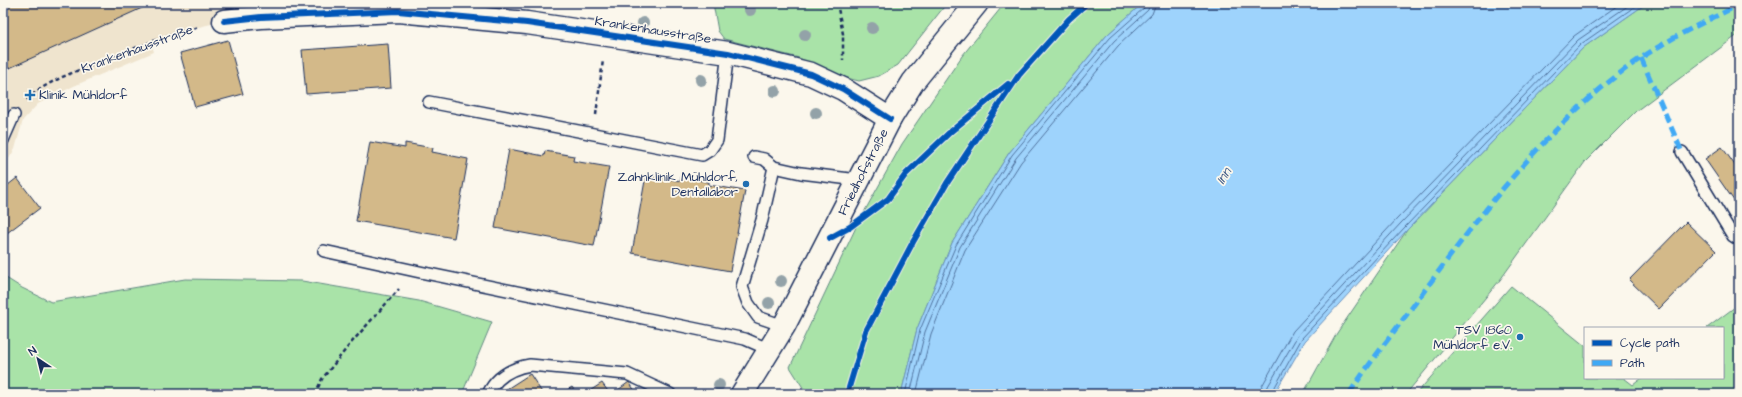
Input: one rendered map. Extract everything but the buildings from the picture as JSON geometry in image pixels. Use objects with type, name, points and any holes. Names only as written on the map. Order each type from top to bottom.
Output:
[{"type":"street","name":"Friedhofstraße","points":[[742,394],[784,326],[890,119],[913,82],[977,3]]},
{"type":"street","name":"Krankenhausstraße","points":[[224,21],[261,17],[281,10],[398,7],[526,23],[728,53],[811,74],[843,88],[890,119]]},
{"type":"lane","points":[[429,102],[702,155],[710,150],[717,140],[728,53]]},
{"type":"lane","points":[[3,140],[14,115]]},
{"type":"lane","points":[[1682,152],[1734,236],[1739,240]]},
{"type":"lane","points":[[754,157],[764,159],[774,167],[801,173],[858,180]]},
{"type":"lane","points":[[774,167],[762,220],[742,287],[748,303],[758,317],[784,326]]},
{"type":"lane","points":[[324,251],[745,339],[770,350]]},
{"type":"lane","points":[[488,394],[498,379],[518,367],[530,365],[627,374],[670,394]]},
{"type":"path","points":[[837,3],[843,34],[843,88]]},
{"type":"path","points":[[593,134],[603,61]]},
{"type":"path","points":[[315,394],[322,380],[351,343],[397,291],[420,272]]},
{"type":"shaded area","name":"Klinik Mühldorf","points":[[3,3],[309,3],[282,4],[281,16],[224,21],[186,30],[151,42],[154,52],[76,85],[38,104],[23,120],[15,149],[3,168]]},
{"type":"green space","points":[[713,3],[947,3],[898,65],[879,76],[859,81],[835,75],[799,58],[724,39],[718,31]]},
{"type":"green space","points":[[1005,3],[1143,3],[1107,35],[1009,153],[952,243],[917,329],[901,394],[807,394],[790,367],[858,223],[902,144],[962,56]]},
{"type":"green space","points":[[1647,3],[1739,3],[1739,34],[1636,111],[1585,162],[1500,280],[1406,394],[1303,394],[1337,333],[1407,230],[1584,47]]},
{"type":"green space","points":[[3,276],[22,288],[51,302],[185,279],[302,281],[419,301],[492,322],[462,394],[3,394]]},
{"type":"green space","name":"TSV 1860 Mühldorf e.V.","points":[[1511,286],[1584,345],[1584,379],[1625,379],[1633,385],[1641,379],[1724,379],[1724,327],[1708,327],[1739,304],[1739,394],[1416,394]]},
{"type":"water","name":"Inn","points":[[1143,3],[1647,3],[1584,47],[1407,230],[1305,341],[1274,394],[901,394],[917,329],[952,243],[1009,153],[1107,35]]},
{"type":"marked path","points":[[1349,394],[1375,356],[1470,229],[1549,137],[1609,82],[1641,58],[1677,36],[1739,5]]},
{"type":"marked path","points":[[1641,58],[1682,152]]},
{"type":"cycle path","points":[[847,394],[866,331],[913,242],[947,183],[1019,75],[1069,19],[1087,3]]},
{"type":"cycle path","points":[[224,21],[261,17],[398,11],[527,23],[728,53],[811,74],[843,89],[890,119]]},
{"type":"cycle path","points":[[830,238],[850,227],[888,199],[906,174],[949,133],[1008,84]]},
{"type":"place","name":"Klinik Mühldorf","points":[[30,95]]},
{"type":"place","name":"Zahnklinik Mühldorf, Dentallabor","points":[[746,184]]},
{"type":"place","name":"TSV 1860 Mühldorf e.V.","points":[[1520,337]]}]
